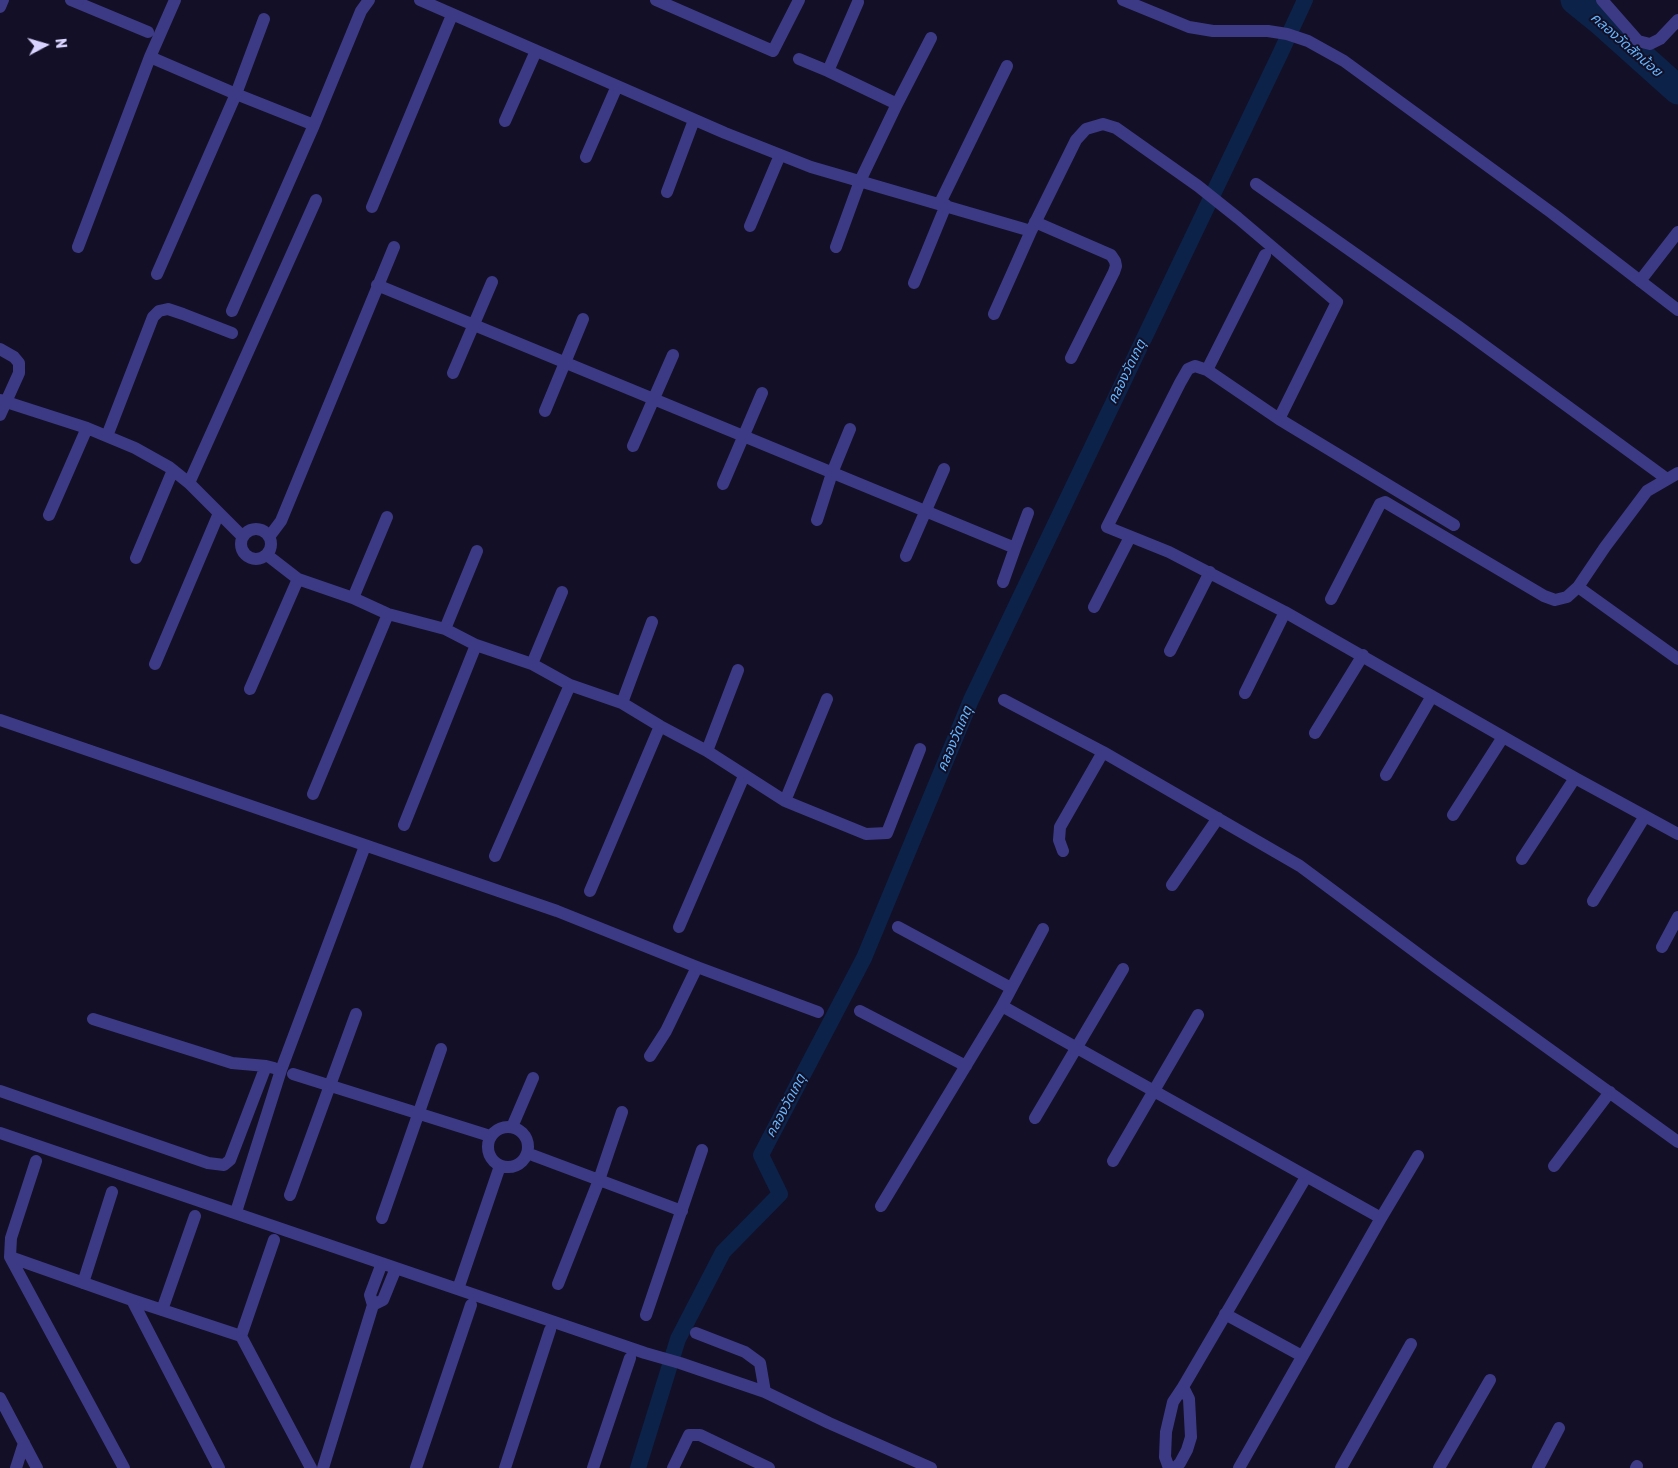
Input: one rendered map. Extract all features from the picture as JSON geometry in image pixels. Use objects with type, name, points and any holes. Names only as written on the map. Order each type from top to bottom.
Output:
[{"type":"street","points":[[0,7],[3,0]]},
{"type":"street","points":[[70,0],[148,32]]},
{"type":"street","points":[[78,247],[150,57],[175,0]]},
{"type":"street","points":[[232,311],[361,11],[369,0]]},
{"type":"street","points":[[420,0],[694,120],[811,167],[1033,227],[1111,255],[1116,261],[1114,272],[1071,358]]},
{"type":"street","points":[[656,0],[773,51],[799,0]]},
{"type":"street","points":[[1123,0],[1189,27],[1213,31],[1268,31],[1308,40],[1352,67],[1552,213],[1678,310]]},
{"type":"street","points":[[1602,0],[1638,41],[1650,44],[1660,39],[1678,20]]},
{"type":"street","points":[[828,71],[858,2]]},
{"type":"street","points":[[372,207],[452,15]]},
{"type":"street","points":[[157,274],[236,94],[264,19]]},
{"type":"street","points":[[836,247],[860,181],[896,104],[931,38]]},
{"type":"street","points":[[505,120],[536,51]]},
{"type":"street","points":[[150,57],[236,94],[314,124]]},
{"type":"street","points":[[798,59],[828,71],[896,104]]},
{"type":"street","points":[[914,283],[943,204],[1006,66]]},
{"type":"street","points":[[586,157],[617,86]]},
{"type":"street","points":[[667,192],[694,120]]},
{"type":"street","points":[[994,314],[1033,227],[1076,140],[1086,129],[1103,124],[1116,128],[1198,186],[1337,302],[1278,419]]},
{"type":"street","points":[[750,226],[780,155]]},
{"type":"street","points":[[1256,184],[1672,476],[1647,491],[1578,587],[1567,597],[1555,600],[1544,596],[1385,502],[1380,504],[1331,599]]},
{"type":"street","points":[[189,483],[316,200]]},
{"type":"street","points":[[1640,281],[1678,232]]},
{"type":"street","points":[[269,537],[280,521],[394,247]]},
{"type":"street","points":[[1207,370],[1265,255]]},
{"type":"street","points":[[454,374],[492,282]]},
{"type":"street","points":[[378,285],[1015,548]]},
{"type":"street","points":[[107,436],[153,317],[159,311],[168,310],[183,314],[232,333]]},
{"type":"street","points":[[544,411],[583,319]]},
{"type":"street","points":[[0,349],[14,356],[19,362],[19,373],[3,401],[0,414]]},
{"type":"street","points":[[633,446],[672,355]]},
{"type":"street","points":[[1454,525],[1278,419],[1207,370],[1195,366],[1188,369],[1107,527],[1169,552],[1285,612],[1575,778],[1678,834]]},
{"type":"street","points":[[723,484],[762,393]]},
{"type":"street","points":[[3,401],[87,428],[135,448],[173,470],[189,483],[243,537]]},
{"type":"street","points":[[49,515],[87,428]]},
{"type":"street","points":[[817,520],[832,473],[850,430]]},
{"type":"street","points":[[906,556],[944,469]]},
{"type":"street","points":[[136,558],[173,470]]},
{"type":"street","points":[[155,664],[219,513]]},
{"type":"street","points":[[1003,582],[1028,513]]},
{"type":"street","points":[[353,598],[387,517]]},
{"type":"street","points":[[256,529],[263,531],[269,537],[271,546],[267,555],[261,559],[254,560],[247,557],[242,551],[240,544],[243,537],[248,531],[256,529]]},
{"type":"street","points":[[1094,607],[1130,537]]},
{"type":"street","points":[[445,629],[477,551]]},
{"type":"street","points":[[267,555],[298,579],[353,598],[388,614],[445,629],[476,645],[532,664],[570,685],[622,703],[706,751],[785,801],[866,834],[887,833],[920,749]]},
{"type":"street","points":[[1170,651],[1210,572]]},
{"type":"street","points":[[250,688],[298,579]]},
{"type":"street","points":[[1578,587],[1678,659]]},
{"type":"street","points":[[532,664],[562,592]]},
{"type":"street","points":[[1245,693],[1285,612]]},
{"type":"street","points":[[313,794],[388,614]]},
{"type":"street","points":[[622,703],[652,622]]},
{"type":"street","points":[[404,825],[476,645]]},
{"type":"street","points":[[1315,733],[1363,655]]},
{"type":"street","points":[[706,751],[738,670]]},
{"type":"street","points":[[495,856],[570,685]]},
{"type":"street","points":[[1386,775],[1432,696]]},
{"type":"street","points":[[785,801],[828,698]]},
{"type":"street","points":[[1004,700],[1103,752],[1300,866],[1678,1142]]},
{"type":"street","points":[[0,720],[557,911],[697,967],[818,1012]]},
{"type":"street","points":[[590,891],[660,726]]},
{"type":"street","points":[[1453,815],[1503,737]]},
{"type":"street","points":[[1063,851],[1059,840],[1060,827],[1103,752]]},
{"type":"street","points":[[679,927],[744,776]]},
{"type":"street","points":[[1522,859],[1575,778]]},
{"type":"street","points":[[1593,901],[1645,816]]},
{"type":"street","points":[[1172,884],[1218,818]]},
{"type":"street","points":[[236,1212],[287,1072],[365,846]]},
{"type":"street","points":[[1662,947],[1678,917]]},
{"type":"street","points":[[898,927],[1011,988]]},
{"type":"street","points":[[881,1206],[1002,1006],[1043,929]]},
{"type":"street","points":[[650,1056],[666,1031],[697,967]]},
{"type":"street","points":[[1036,1118],[1123,969]]},
{"type":"street","points":[[1002,1006],[1155,1090],[1380,1218]]},
{"type":"street","points":[[860,1011],[966,1066]]},
{"type":"street","points":[[290,1195],[356,1014]]},
{"type":"street","points":[[1113,1161],[1198,1015]]},
{"type":"street","points":[[94,1019],[232,1063],[266,1066],[287,1072],[490,1136]]},
{"type":"street","points":[[382,1218],[420,1114],[441,1049]]},
{"type":"street","points":[[0,1090],[208,1163],[224,1165],[230,1160],[266,1066]]},
{"type":"street","points":[[512,1127],[533,1078]]},
{"type":"street","points":[[1554,1166],[1610,1092]]},
{"type":"street","points":[[558,1284],[599,1180],[622,1112]]},
{"type":"street","points":[[512,1127],[520,1130],[527,1139],[527,1153],[522,1162],[511,1166],[500,1166],[491,1159],[487,1146],[490,1136],[499,1128],[512,1127]]},
{"type":"street","points":[[0,1133],[645,1353],[765,1392],[829,1423],[931,1468]]},
{"type":"street","points":[[646,1315],[702,1150]]},
{"type":"street","points":[[527,1153],[682,1211]]},
{"type":"street","points":[[1239,1468],[1380,1218],[1418,1156]]},
{"type":"street","points":[[36,1161],[11,1238],[10,1257],[124,1468]]},
{"type":"street","points":[[458,1289],[500,1166]]},
{"type":"street","points":[[1169,1468],[1165,1457],[1166,1432],[1173,1402],[1306,1177]]},
{"type":"street","points":[[83,1283],[112,1192]]},
{"type":"street","points":[[162,1310],[195,1216]]},
{"type":"street","points":[[241,1336],[274,1240]]},
{"type":"street","points":[[10,1257],[241,1336],[311,1468]]},
{"type":"street","points":[[323,1468],[373,1305],[370,1295],[382,1263]]},
{"type":"street","points":[[373,1305],[384,1300],[396,1268]]},
{"type":"street","points":[[132,1300],[219,1468]]},
{"type":"street","points":[[416,1468],[471,1305]]},
{"type":"street","points":[[1225,1314],[1302,1356]]},
{"type":"street","points":[[505,1468],[550,1330]]},
{"type":"street","points":[[696,1333],[745,1352],[760,1363],[765,1392]]},
{"type":"street","points":[[1341,1468],[1411,1344]]},
{"type":"street","points":[[593,1468],[630,1358]]},
{"type":"street","points":[[1439,1468],[1490,1380]]},
{"type":"street","points":[[1175,1468],[1187,1450],[1191,1437],[1189,1399],[1183,1387]]},
{"type":"street","points":[[0,1398],[37,1468]]},
{"type":"street","points":[[1538,1468],[1559,1428]]},
{"type":"street","points":[[673,1468],[689,1435],[700,1435],[769,1468]]},
{"type":"street","points":[[16,1468],[24,1443]]},
{"type":"waterway","name":"คลองวัดเกตุ","points":[[638,1468],[678,1339],[723,1252],[780,1194],[761,1155],[864,958],[971,700],[1305,0]]},
{"type":"waterway","name":"คลองวัดสักน้อย","points":[[1575,0],[1678,90]]}]
